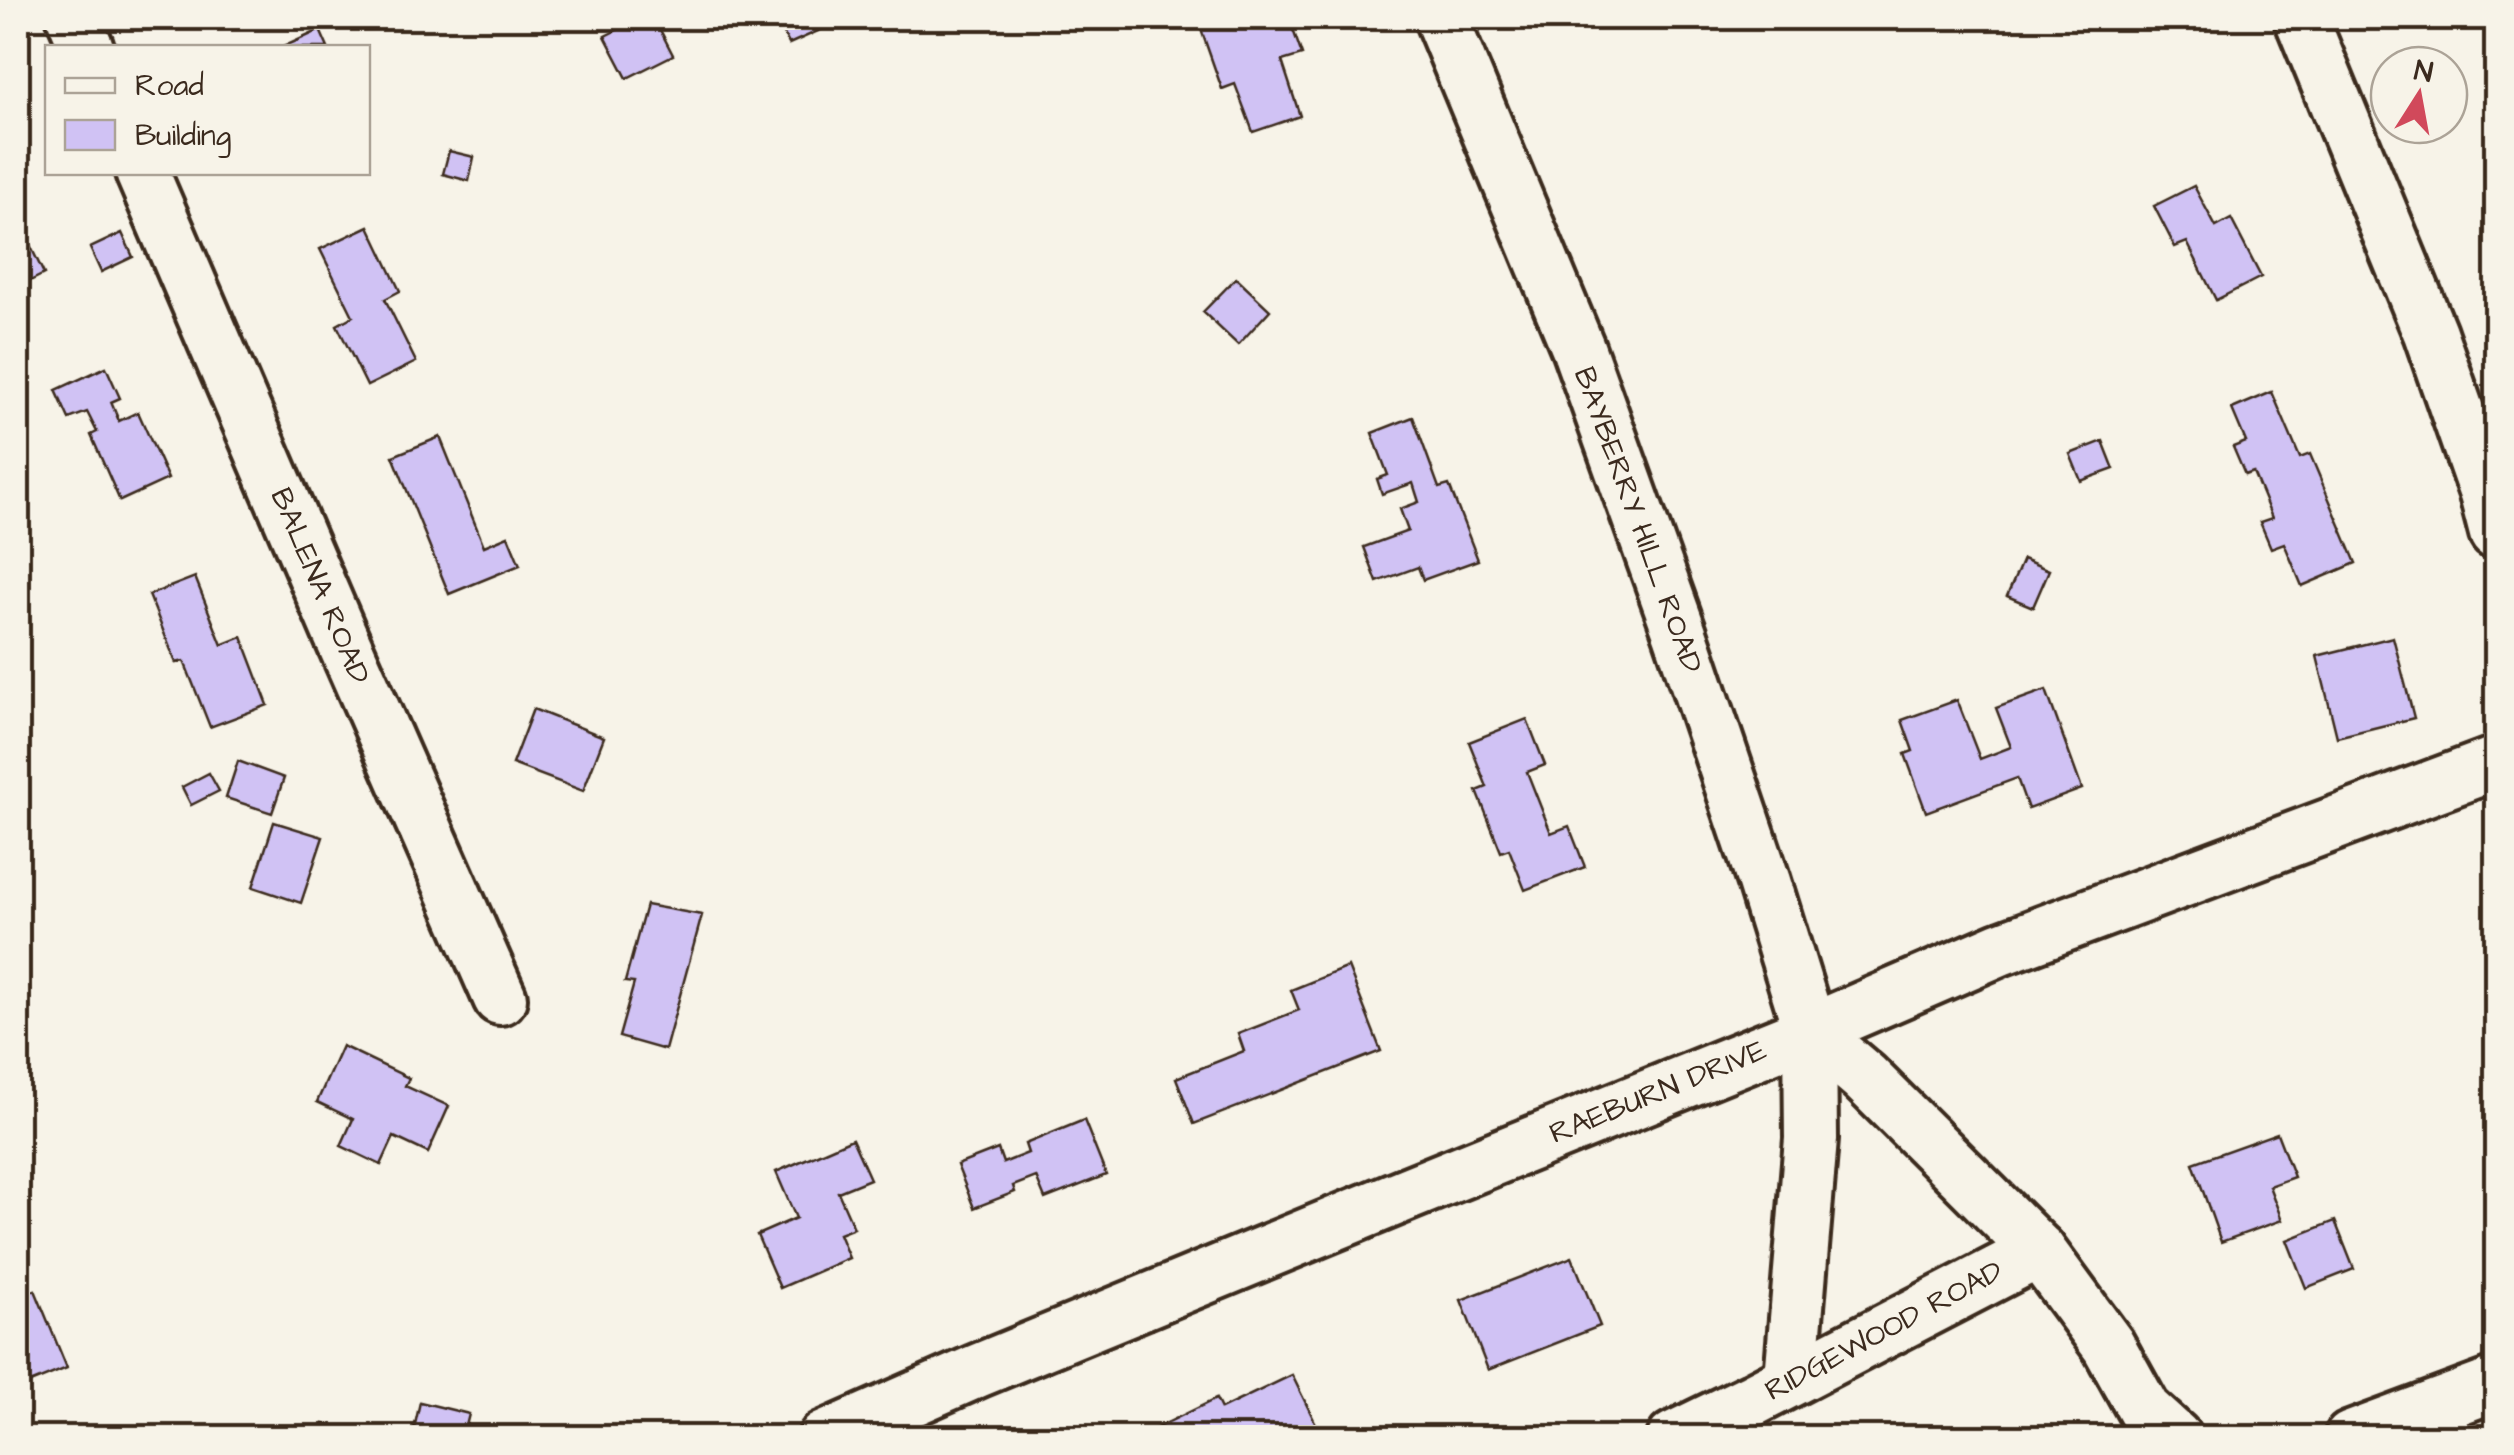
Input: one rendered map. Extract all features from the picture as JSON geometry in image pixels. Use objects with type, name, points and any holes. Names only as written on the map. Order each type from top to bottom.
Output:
[{"type":"street","points":[[74,18],[86,45]]},
{"type":"street","name":"BAYBERRY HILL ROAD","points":[[1441,18],[1584,366],[1680,633],[1810,1031],[1810,1140],[1791,1379]]},
{"type":"street","points":[[2301,18],[2430,332],[2496,533]]},
{"type":"street","name":"BALENA ROAD","points":[[143,175],[500,998]]},
{"type":"street","name":"RAEBURN DRIVE","points":[[826,1438],[1120,1312],[1810,1031],[2000,949],[2496,763]]},
{"type":"street","points":[[1810,1031],[1864,1077],[2039,1250],[2108,1345],[2144,1410],[2175,1438]]},
{"type":"street","name":"RIDGEWOOD ROAD","points":[[1674,1438],[2039,1250]]},
{"type":"street","points":[[2351,1438],[2496,1384]]},
{"type":"building","points":[[641,18],[654,18],[673,55],[627,78],[605,36]]},
{"type":"building","points":[[776,18],[842,18],[843,20],[789,44]]},
{"type":"building","points":[[1197,18],[1289,18],[1302,55],[1282,61],[1300,116],[1253,132],[1235,84],[1222,89]]},
{"type":"building","points":[[320,30],[327,45],[288,45]]},
{"type":"building","points":[[449,151],[474,157],[469,181],[443,174]]},
{"type":"building","points":[[2194,186],[2216,227],[2231,219],[2261,277],[2216,300],[2187,242],[2175,247],[2154,206]]},
{"type":"building","points":[[18,220],[44,274],[18,287]]},
{"type":"building","points":[[369,226],[400,291],[385,299],[416,362],[367,386],[337,325],[353,316],[320,249]]},
{"type":"building","points":[[122,233],[133,257],[101,272],[90,248]]},
{"type":"building","points":[[1236,278],[1270,310],[1238,345],[1203,312]]},
{"type":"building","points":[[106,367],[120,398],[111,402],[119,421],[138,412],[168,479],[120,501],[91,435],[97,432],[87,412],[69,419],[56,390]]},
{"type":"building","points":[[2272,392],[2300,458],[2310,454],[2356,563],[2302,586],[2284,543],[2271,548],[2260,522],[2272,518],[2253,472],[2245,475],[2233,447],[2246,442],[2232,409]]},
{"type":"building","points":[[1413,417],[1439,488],[1449,485],[1478,560],[1423,580],[1418,567],[1377,582],[1364,547],[1408,531],[1400,509],[1419,502],[1413,483],[1382,494],[1377,479],[1388,475],[1372,433]]},
{"type":"building","points":[[440,437],[484,546],[508,536],[520,565],[449,594],[393,456]]},
{"type":"building","points":[[2103,441],[2114,469],[2081,481],[2070,454]]},
{"type":"building","points":[[2023,559],[2049,570],[2033,607],[2007,596]]},
{"type":"building","points":[[195,577],[222,645],[242,637],[268,705],[210,727],[184,661],[176,663],[149,595]]},
{"type":"building","points":[[2393,637],[2414,718],[2337,737],[2317,656]]},
{"type":"building","points":[[2046,690],[2082,789],[2028,809],[2017,778],[1926,812],[1905,754],[1913,751],[1902,720],[1957,700],[1980,759],[2011,747],[1996,708]]},
{"type":"building","points":[[533,709],[604,737],[583,791],[512,764]]},
{"type":"building","points":[[1527,719],[1545,765],[1527,772],[1551,833],[1569,826],[1585,867],[1525,890],[1509,849],[1501,852],[1477,791],[1487,787],[1469,742]]},
{"type":"building","points":[[238,761],[284,778],[272,813],[226,798]]},
{"type":"building","points":[[209,773],[219,791],[191,805],[182,787]]},
{"type":"building","points":[[274,822],[323,837],[301,903],[253,887]]},
{"type":"building","points":[[646,905],[702,915],[665,1050],[619,1037],[634,983],[625,982]]},
{"type":"building","points":[[1348,967],[1381,1051],[1194,1124],[1176,1078],[1244,1051],[1238,1034],[1299,1010],[1291,990]]},
{"type":"building","points":[[342,1046],[409,1078],[405,1086],[449,1106],[428,1153],[394,1137],[381,1165],[341,1146],[353,1119],[317,1102]]},
{"type":"building","points":[[1084,1120],[1106,1175],[1045,1199],[1036,1177],[1013,1186],[1015,1192],[974,1208],[957,1165],[998,1149],[1003,1163],[1028,1153],[1025,1144]]},
{"type":"building","points":[[2277,1133],[2294,1177],[2269,1186],[2282,1220],[2221,1242],[2193,1163]]},
{"type":"building","points":[[852,1139],[870,1179],[838,1192],[854,1228],[839,1234],[849,1258],[780,1288],[757,1235],[796,1218],[776,1172]]},
{"type":"building","points":[[2335,1221],[2354,1269],[2306,1288],[2287,1240]]},
{"type":"building","points":[[1572,1257],[1600,1326],[1488,1370],[1461,1300]]},
{"type":"building","points":[[35,1290],[67,1368],[18,1388],[18,1297]]},
{"type":"building","points":[[1292,1375],[1316,1424],[1288,1438],[1136,1438],[1216,1399],[1221,1409]]},
{"type":"building","points":[[420,1402],[469,1414],[463,1438],[412,1438]]},
{"type":"building","points":[[324,1424],[379,1438],[321,1438]]}]
